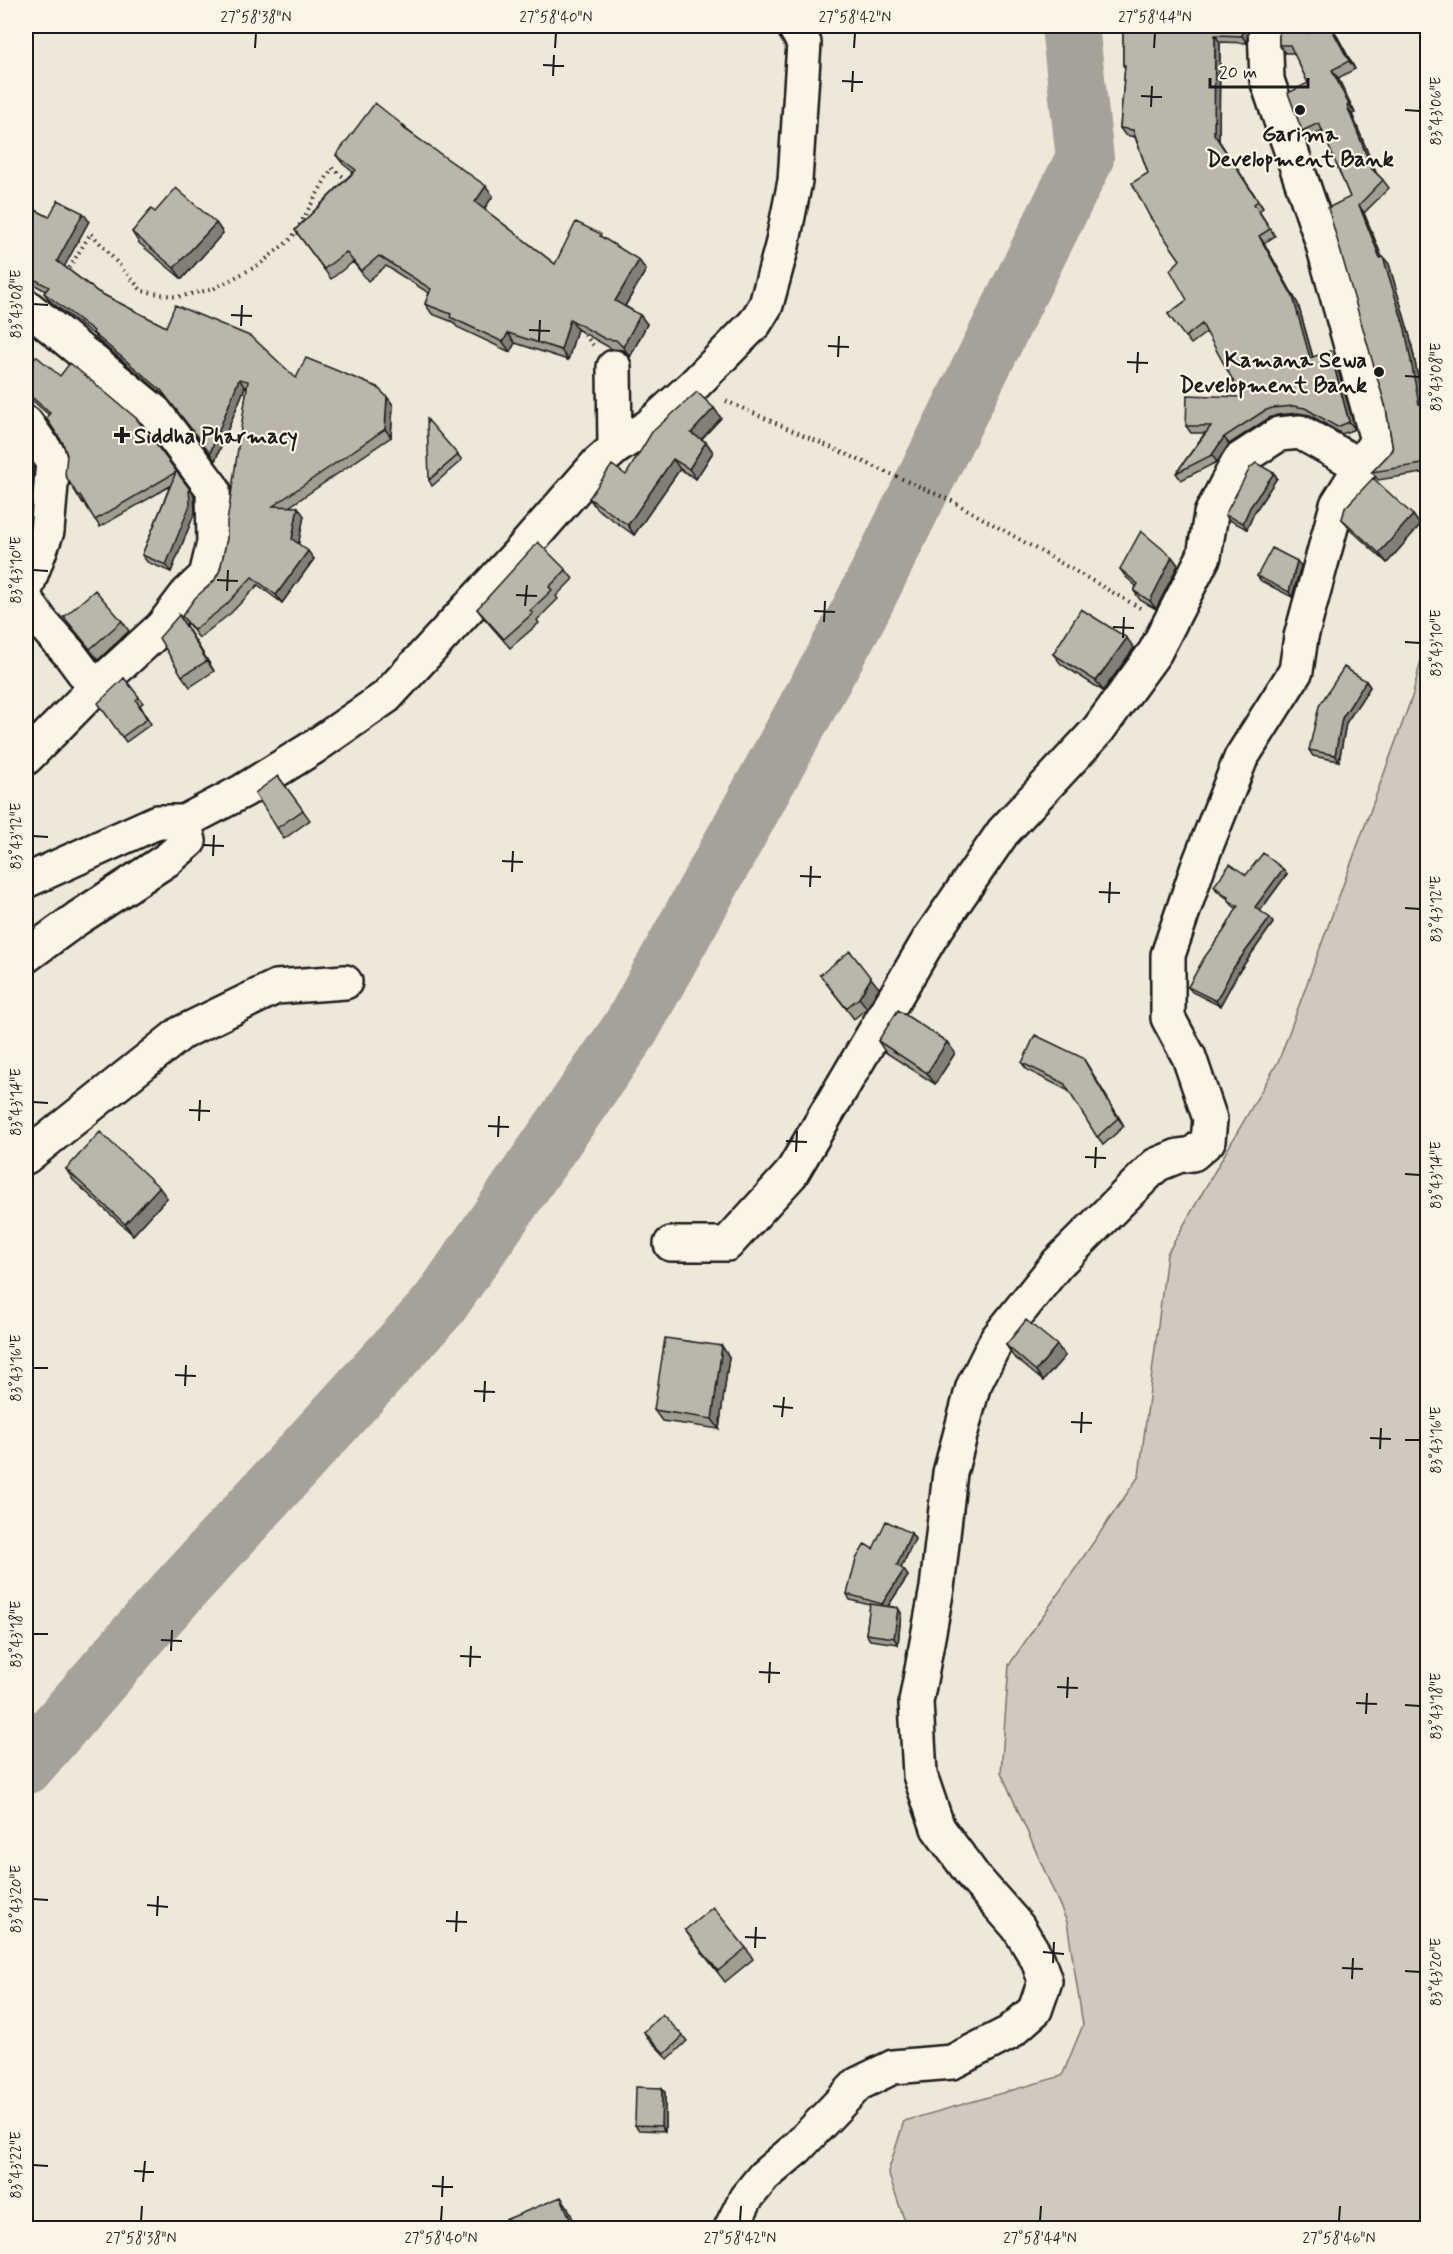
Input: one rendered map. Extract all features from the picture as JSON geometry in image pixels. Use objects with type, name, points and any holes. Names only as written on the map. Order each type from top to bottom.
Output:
[{"type":"main road","points":[[26,881],[157,822],[184,822],[243,791],[315,747],[386,698],[512,561],[597,464],[615,448],[649,426],[693,386],[755,323],[766,305],[782,246],[795,181],[804,43],[794,26]]},
{"type":"main road","points":[[731,2229],[746,2198],[764,2175],[797,2148],[858,2084],[893,2067],[952,2062],[1009,2033],[1035,2010],[1045,1981],[1038,1960],[1018,1927],[974,1877],[938,1828],[920,1774],[916,1702],[937,1588],[950,1473],[973,1387],[997,1339],[1057,1264],[1156,1165],[1178,1156],[1193,1154],[1208,1141],[1210,1119],[1189,1057],[1168,1018],[1168,955],[1199,864],[1241,758],[1296,670],[1301,637],[1337,505],[1377,440],[1322,241],[1268,80],[1265,26]]},
{"type":"main road","points":[[26,758],[95,688],[162,627],[187,594],[206,576],[214,543],[213,489],[155,412],[32,312]]},
{"type":"main road","points":[[614,367],[615,448]]},
{"type":"main road","points":[[26,423],[53,461],[46,531],[26,588]]},
{"type":"main road","points":[[671,1244],[727,1244],[791,1174],[930,938],[1003,832],[1098,730],[1155,652],[1204,556],[1211,514],[1239,460],[1279,434],[1300,432],[1361,466]]},
{"type":"main road","points":[[26,600],[95,688]]},
{"type":"main road","points":[[26,956],[175,853],[189,841],[184,822]]},
{"type":"main road","points":[[26,1157],[181,1033],[276,987],[345,982]]},
{"type":"path","points":[[32,312],[91,233],[142,291],[177,297],[213,289],[259,265],[292,238],[332,168],[357,189]]},
{"type":"path","points":[[581,329],[614,367]]},
{"type":"path","points":[[717,397],[952,501],[1142,609]]},
{"type":"shaded area","points":[[1427,636],[1427,2228],[907,2228],[888,2172],[904,2121],[1062,2076],[1083,2025],[1067,1922],[1001,1772],[1009,1665],[1139,1476],[1167,1254],[1279,1060],[1412,697]]},
{"type":"building","points":[[1123,26],[1242,26],[1242,36],[1215,35],[1214,134],[1258,201],[1254,204],[1270,229],[1259,236],[1293,297],[1310,358],[1330,351],[1349,422],[1337,427],[1305,408],[1293,406],[1272,408],[1224,437],[1212,455],[1176,473],[1211,426],[1186,426],[1187,395],[1242,397],[1202,324],[1185,337],[1168,314],[1187,300],[1170,270],[1180,260],[1150,217],[1132,183],[1148,173],[1133,130],[1120,128],[1125,65],[1123,65]]},
{"type":"building","points":[[1279,26],[1308,26],[1308,33],[1322,26],[1330,26],[1349,61],[1332,70],[1349,105],[1347,106],[1372,169],[1383,180],[1359,205],[1380,258],[1383,257],[1405,329],[1419,404],[1424,403],[1428,421],[1428,463],[1372,472],[1393,450],[1386,408],[1328,208],[1350,197],[1319,123],[1302,131],[1288,93],[1308,83],[1290,45],[1279,45]]},
{"type":"building","points":[[375,103],[404,126],[402,127],[486,186],[475,202],[555,264],[576,222],[601,234],[600,236],[639,260],[615,301],[640,315],[623,347],[616,340],[605,339],[570,319],[561,350],[508,333],[503,342],[450,317],[451,314],[425,304],[431,289],[379,256],[361,271],[346,252],[324,269],[295,230],[356,170],[336,155]]},
{"type":"building","points":[[176,188],[216,223],[174,268],[132,232],[151,209],[155,212]]},
{"type":"building","points":[[58,200],[83,213],[57,261],[98,292],[166,327],[175,305],[252,337],[296,378],[306,358],[377,387],[387,397],[385,429],[273,506],[298,507],[292,539],[308,551],[276,595],[252,577],[226,605],[194,630],[182,616],[195,598],[214,581],[220,570],[227,539],[227,522],[248,381],[239,379],[210,453],[161,390],[93,333],[94,331],[44,293],[49,287],[26,275],[26,205],[49,217]]},
{"type":"building","points":[[36,356],[60,376],[70,363],[136,418],[189,488],[190,505],[166,565],[142,555],[176,472],[95,520],[65,475],[67,455],[63,443],[46,418],[50,413],[26,392],[26,370]]},
{"type":"building","points":[[697,392],[714,408],[691,433],[706,442],[689,469],[673,459],[628,525],[589,498],[612,465],[626,475],[652,432]]},
{"type":"building","points":[[427,419],[458,455],[429,480]]},
{"type":"building","points":[[26,455],[30,461],[26,496]]},
{"type":"building","points":[[1256,463],[1274,473],[1250,507],[1243,523],[1225,515],[1250,468]]},
{"type":"building","points":[[1373,478],[1413,515],[1379,553],[1342,519],[1345,508]]},
{"type":"building","points":[[1141,531],[1172,557],[1150,601],[1134,591],[1138,584],[1120,569]]},
{"type":"building","points":[[538,542],[566,570],[549,587],[552,590],[530,611],[533,613],[504,639],[477,609]]},
{"type":"building","points":[[1272,548],[1297,561],[1289,592],[1257,576]]},
{"type":"building","points":[[95,590],[122,621],[90,649],[64,617]]},
{"type":"building","points":[[1081,609],[1127,638],[1096,681],[1053,654]]},
{"type":"building","points":[[179,615],[207,661],[182,676],[159,638]]},
{"type":"building","points":[[1344,667],[1366,681],[1342,718],[1335,755],[1309,750],[1319,706]]},
{"type":"building","points":[[124,678],[139,697],[136,700],[147,719],[122,737],[98,703]]},
{"type":"building","points":[[278,776],[303,810],[277,828],[255,793]]},
{"type":"building","points":[[1263,853],[1283,869],[1255,907],[1270,918],[1234,967],[1216,1001],[1188,987],[1238,906],[1214,886],[1230,864],[1246,875]]},
{"type":"building","points":[[850,951],[871,978],[859,998],[846,1008],[820,975]]},
{"type":"building","points":[[898,1010],[947,1042],[927,1073],[878,1041]]},
{"type":"building","points":[[1035,1035],[1083,1058],[1118,1118],[1097,1137],[1064,1083],[1022,1063]]},
{"type":"building","points":[[100,1132],[159,1187],[125,1224],[66,1169]]},
{"type":"building","points":[[1026,1320],[1057,1345],[1036,1371],[1006,1345]]},
{"type":"building","points":[[665,1338],[722,1346],[712,1419],[654,1410]]},
{"type":"building","points":[[886,1521],[911,1533],[897,1565],[904,1570],[882,1604],[847,1594],[856,1559],[865,1544],[873,1549]]},
{"type":"building","points":[[870,1604],[898,1608],[894,1638],[866,1634]]},
{"type":"building","points":[[713,1907],[746,1948],[718,1971],[685,1930]]},
{"type":"building","points":[[662,2014],[683,2036],[665,2054],[644,2032]]},
{"type":"building","points":[[636,2087],[662,2088],[661,2126],[635,2125]]},
{"type":"building","points":[[561,2197],[574,2229],[483,2229]]},
{"type":"waterway","points":[[26,1765],[148,1624],[439,1305],[631,1028],[860,611],[1085,158],[1070,26]]},
{"type":"place","name":"Garima Development Bank","points":[[1300,110]]},
{"type":"place","name":"Kamana Sewa Development Bank","points":[[1379,372]]},
{"type":"place","name":"Siddha Pharmacy","points":[[122,435]]}]
